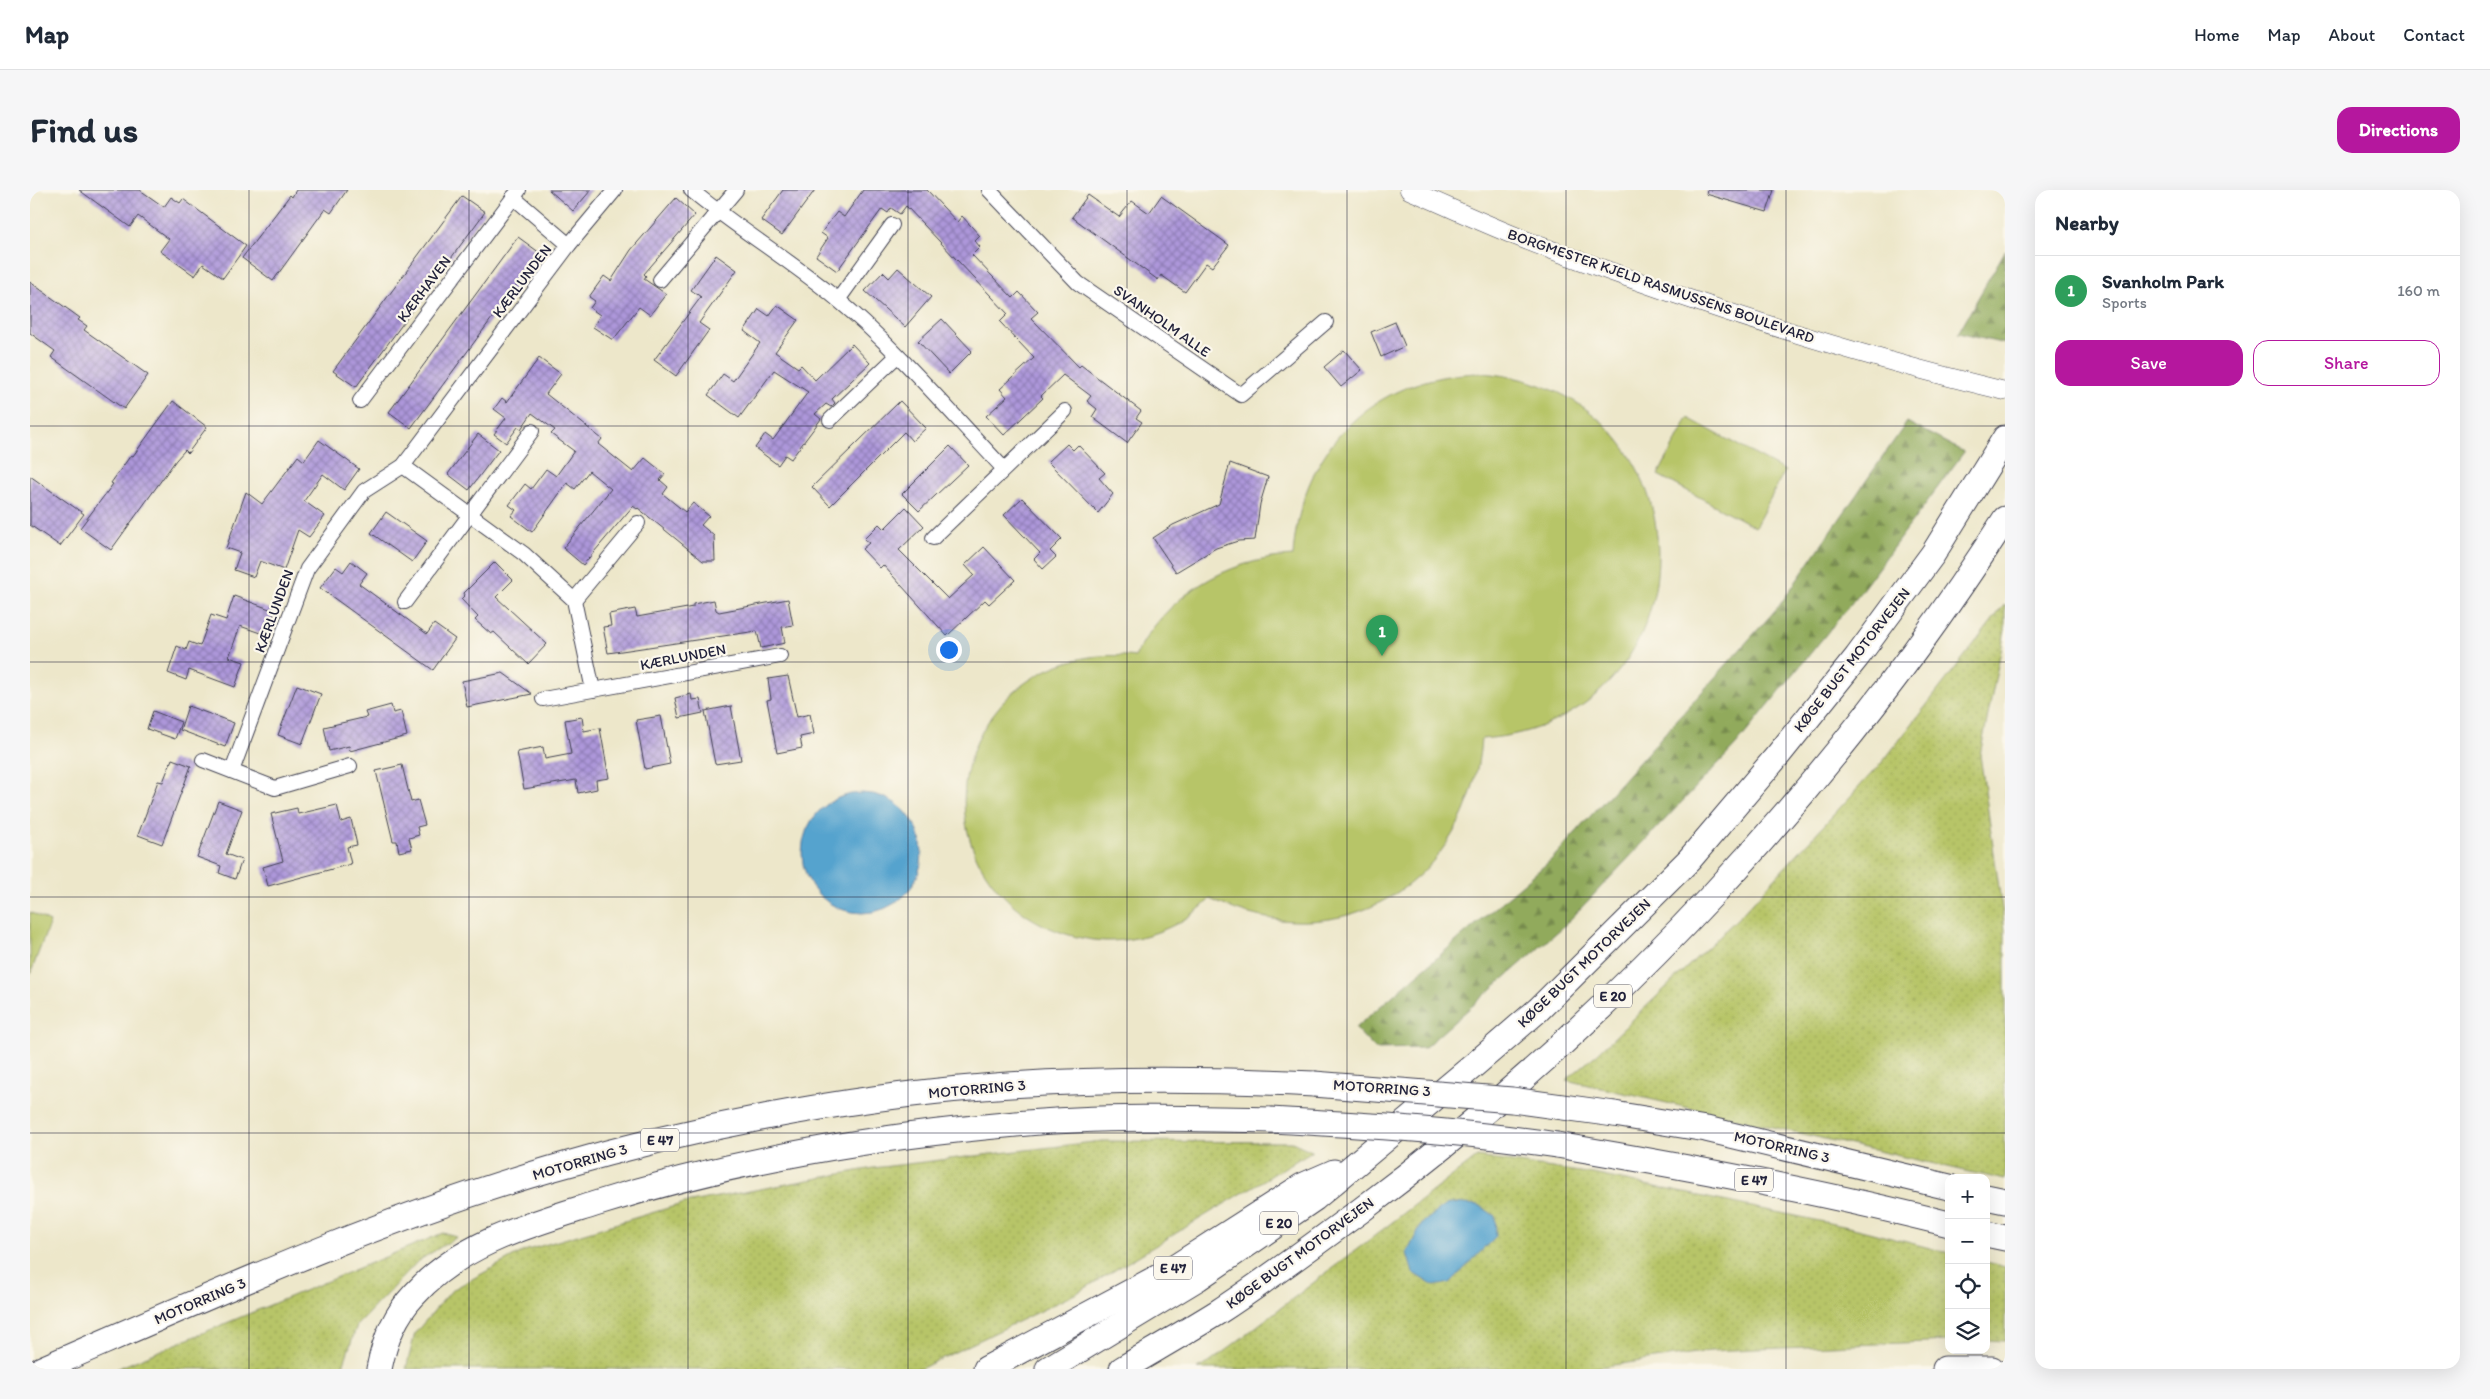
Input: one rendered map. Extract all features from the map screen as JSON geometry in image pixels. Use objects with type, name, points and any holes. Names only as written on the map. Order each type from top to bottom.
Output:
[{"type":"highway","name":"KØGE BUGT MOTORVEJEN","points":[[1048,1369],[1254,1242],[1315,1198],[1538,1010],[1689,860],[1779,754],[1857,657],[1933,554],[2005,438]]},
{"type":"highway","name":"KØGE BUGT MOTORVEJEN","points":[[1122,1369],[1219,1311],[1408,1175],[1506,1095],[1577,1031],[1672,938],[1807,789],[1892,682],[2005,519]]},
{"type":"highway","name":"MOTORRING 3","points":[[42,1369],[320,1250],[435,1207],[561,1166],[746,1121],[881,1099],[982,1087],[1124,1080],[1210,1080],[1314,1084],[1512,1100],[1706,1129],[1945,1186]]},
{"type":"highway","name":"E 47","points":[[379,1369],[382,1351],[394,1323],[413,1295],[438,1273],[469,1251],[527,1226],[655,1185],[766,1158],[869,1140],[1018,1124],[1122,1119],[1270,1120],[1483,1134],[1696,1168],[1868,1203],[1945,1223]]},
{"type":"highway","name":"E 47","points":[[986,1369],[1166,1273],[1302,1186],[1357,1163]]},
{"type":"highway","points":[[1990,1198],[2005,1202]]},
{"type":"highway","points":[[1990,1235],[2005,1238]]},
{"type":"highway","points":[[1945,1369],[1992,1369]]},
{"type":"street","name":"KÆRLUNDEN","points":[[232,771],[306,569],[364,491],[403,466],[570,244],[615,190]]},
{"type":"street","points":[[691,190],[838,300],[897,356],[1004,469]]},
{"type":"street","points":[[660,280],[736,190]]},
{"type":"street","name":"SVANHOLM ALLE","points":[[989,190],[1078,283],[1241,395],[1326,322]]},
{"type":"street","name":"BORGMESTER KJELD RASMUSSENS BOULEVARD","points":[[1409,190],[1547,248],[1765,325],[1943,376],[2005,391]]},
{"type":"street","name":"KÆRHAVEN","points":[[360,401],[516,193],[570,244]]},
{"type":"street","points":[[838,300],[892,226]]},
{"type":"street","points":[[830,420],[897,356]]},
{"type":"street","points":[[933,538],[1065,411]]},
{"type":"street","points":[[405,602],[532,432]]},
{"type":"street","points":[[403,466],[524,554],[574,600],[593,690]]},
{"type":"street","points":[[574,600],[638,523]]},
{"type":"street","name":"KÆRLUNDEN","points":[[543,700],[780,656]]},
{"type":"street","points":[[203,760],[275,788],[350,766]]},
{"type":"green space","points":[[2005,251],[2005,344],[1958,333]]},
{"type":"green space","points":[[1481,373],[1559,393],[1614,435],[1647,492],[1658,556],[1647,620],[1613,677],[1558,719],[1481,739],[1472,790],[1453,833],[1425,869],[1391,897],[1351,914],[1306,921],[1259,916],[1210,899],[1188,917],[1163,930],[1135,938],[1107,941],[1085,939],[1063,933],[1042,924],[1022,912],[986,874],[968,831],[965,786],[976,743],[1001,705],[1036,676],[1082,658],[1135,657],[1148,635],[1163,616],[1200,585],[1221,573],[1244,564],[1293,556],[1299,517],[1310,483],[1327,452],[1349,425],[1375,404],[1407,387],[1442,377]]},
{"type":"green space","points":[[1688,418],[1785,471],[1755,527],[1658,475]]},
{"type":"green space","points":[[1907,422],[1964,452],[1858,595],[1736,745],[1564,926],[1424,1048],[1375,1049],[1355,1028],[1552,859],[1779,606]]},
{"type":"green space","points":[[2005,604],[2005,630],[1980,755],[2005,930],[2005,1180],[1990,1177],[1990,1174],[1979,1174],[1566,1080],[1597,1054],[1741,915],[1884,760]]},
{"type":"green space","points":[[30,912],[50,922],[30,975]]},
{"type":"green space","points":[[1102,1141],[1292,1142],[1312,1151],[1077,1293],[920,1369],[406,1369],[415,1333],[452,1290],[524,1251],[685,1203],[873,1168]]},
{"type":"green space","points":[[1477,1157],[1593,1174],[1853,1228],[1945,1252],[1945,1341],[1710,1351],[1586,1369],[1197,1369],[1209,1363]]},
{"type":"green space","points":[[443,1233],[457,1237],[418,1261],[357,1325],[342,1369],[116,1369]]},
{"type":"green space","points":[[1990,1263],[2005,1267],[2005,1341],[1990,1340]]},
{"type":"water","points":[[862,793],[874,794],[885,798],[895,803],[904,811],[912,820],[917,830],[921,841],[921,865],[917,876],[912,886],[904,895],[895,903],[885,908],[874,912],[862,913],[850,912],[839,908],[829,903],[820,895],[812,886],[807,876],[803,865],[802,853],[803,841],[807,830],[812,820],[820,811],[829,803],[839,798],[850,794]]},
{"type":"water","points":[[1449,1203],[1479,1205],[1495,1216],[1496,1236],[1450,1283],[1434,1286],[1413,1273],[1407,1253],[1422,1223]]},
{"type":"building","points":[[79,190],[140,190],[164,207],[171,197],[180,203],[183,199],[246,246],[223,278],[203,264],[195,276],[160,251],[169,239],[138,216],[130,227]]},
{"type":"building","points":[[296,190],[347,190],[331,213],[325,209],[273,281],[242,258],[290,195],[292,197]]},
{"type":"building","points":[[549,190],[591,190],[573,211]]},
{"type":"building","points":[[783,190],[815,190],[782,235],[761,220]]},
{"type":"building","points":[[863,190],[927,190],[957,222],[962,216],[980,236],[975,241],[980,247],[972,255],[1013,298],[1019,292],[1038,312],[1031,318],[1079,367],[1081,365],[1141,411],[1136,418],[1142,422],[1127,443],[1092,417],[1097,409],[1087,401],[1091,396],[1063,375],[1041,396],[1043,398],[1004,435],[986,416],[1007,397],[1000,389],[1034,358],[1000,322],[1008,314],[906,206],[900,214],[891,208],[888,213],[882,209],[837,271],[816,256],[828,238],[821,233],[837,212],[844,217]]},
{"type":"building","points":[[1707,190],[1774,190],[1767,212],[1706,194]]},
{"type":"building","points":[[1088,195],[1119,217],[1132,201],[1149,213],[1161,196],[1229,245],[1212,267],[1206,263],[1185,292],[1161,275],[1158,280],[1072,217]]},
{"type":"building","points":[[462,196],[485,212],[356,387],[333,371]]},
{"type":"building","points":[[676,198],[695,215],[644,274],[646,276],[644,279],[666,294],[650,315],[639,307],[613,340],[593,327],[600,315],[590,308],[595,301],[589,297],[604,276],[611,281],[631,250]]},
{"type":"building","points":[[518,237],[540,253],[411,428],[389,412]]},
{"type":"building","points":[[716,255],[737,270],[699,323],[709,330],[676,376],[654,360],[701,297],[691,290]]},
{"type":"building","points":[[898,268],[931,297],[905,327],[865,291],[883,272],[889,278]]},
{"type":"building","points":[[30,282],[80,318],[78,320],[87,326],[84,330],[148,375],[124,409],[51,357],[55,351],[30,333]]},
{"type":"building","points":[[777,305],[798,320],[775,352],[798,368],[801,365],[815,380],[852,344],[870,363],[832,399],[835,403],[831,407],[826,404],[815,414],[821,419],[791,459],[785,455],[778,465],[755,448],[765,434],[773,440],[808,392],[774,370],[739,418],[708,395],[723,374],[733,381],[760,343],[744,331],[759,309],[769,316]]},
{"type":"building","points":[[942,319],[972,351],[949,374],[918,341]]},
{"type":"building","points":[[1395,322],[1405,346],[1381,357],[1371,332]]},
{"type":"building","points":[[1344,350],[1362,370],[1341,387],[1324,367]]},
{"type":"building","points":[[539,358],[561,374],[546,394],[602,439],[598,444],[633,472],[645,458],[665,474],[660,480],[668,487],[663,494],[685,512],[693,503],[709,516],[701,525],[714,536],[715,561],[703,561],[638,508],[633,506],[583,565],[563,548],[611,489],[589,471],[575,489],[567,483],[532,532],[511,516],[516,510],[509,505],[525,484],[531,489],[546,469],[556,476],[574,451],[551,434],[555,430],[532,413],[521,429],[518,427],[506,443],[494,434],[506,418],[494,409],[502,398],[507,402]]},
{"type":"building","points":[[173,401],[207,427],[188,453],[185,450],[176,460],[111,550],[80,528],[113,484],[111,483],[131,455],[133,456]]},
{"type":"building","points":[[900,401],[926,428],[912,441],[904,432],[830,506],[812,487]]},
{"type":"building","points":[[478,434],[499,450],[469,490],[448,474]]},
{"type":"building","points":[[319,440],[359,469],[344,490],[323,474],[304,501],[325,516],[309,537],[298,530],[284,570],[260,561],[254,577],[234,570],[240,553],[226,548],[246,492],[262,504],[298,456],[304,461]]},
{"type":"building","points":[[1067,444],[1073,450],[1078,445],[1105,473],[1099,478],[1113,494],[1098,513],[1048,462]]},
{"type":"building","points":[[950,446],[968,465],[919,511],[902,494]]},
{"type":"building","points":[[1230,463],[1268,477],[1260,504],[1255,540],[1238,541],[1216,548],[1176,572],[1153,538],[1173,525],[1219,504]]},
{"type":"building","points":[[30,476],[84,514],[60,546],[30,525]]},
{"type":"building","points":[[1022,498],[1062,539],[1050,551],[1056,557],[1043,569],[1034,559],[1040,553],[1004,515]]},
{"type":"building","points":[[906,507],[924,526],[899,550],[948,599],[974,575],[965,565],[984,547],[1015,580],[989,604],[985,600],[947,636],[883,565],[880,568],[862,549],[869,543],[864,539],[879,524],[884,529]]},
{"type":"building","points":[[386,512],[427,541],[412,562],[371,533]]},
{"type":"building","points":[[351,561],[367,573],[359,584],[427,634],[434,624],[455,639],[433,670],[320,588],[336,567],[343,572]]},
{"type":"building","points":[[495,562],[513,580],[496,597],[547,644],[528,664],[494,632],[491,634],[475,620],[478,617],[461,599],[465,595],[464,593]]},
{"type":"building","points":[[234,596],[275,611],[266,635],[240,626],[229,657],[244,662],[235,687],[189,670],[186,680],[168,673],[177,646],[186,650],[189,642],[200,646],[211,615],[226,620]]},
{"type":"building","points":[[788,599],[793,625],[782,627],[785,643],[761,648],[757,631],[608,653],[603,627],[611,626],[609,614],[635,609],[637,617],[693,607],[693,604],[714,600],[716,610],[719,612]]},
{"type":"building","points":[[503,673],[532,694],[467,707],[462,681]]},
{"type":"building","points":[[788,676],[797,717],[810,714],[814,734],[800,737],[802,748],[777,753],[767,700],[771,699],[768,679]]},
{"type":"building","points":[[297,685],[321,694],[302,744],[278,735]]},
{"type":"building","points":[[691,694],[692,700],[700,699],[703,713],[679,718],[675,698]]},
{"type":"building","points":[[391,705],[393,713],[401,711],[407,736],[350,751],[349,746],[329,751],[324,727],[367,717],[365,712]]},
{"type":"building","points":[[188,706],[234,723],[225,747],[180,730]]},
{"type":"building","points":[[731,706],[741,760],[715,764],[705,711]]},
{"type":"building","points":[[153,711],[181,722],[175,739],[147,729]]},
{"type":"building","points":[[661,716],[670,764],[645,769],[636,720]]},
{"type":"building","points":[[582,717],[584,731],[600,728],[609,778],[596,780],[597,789],[578,793],[576,780],[524,789],[517,752],[543,747],[545,759],[571,754],[565,720]]},
{"type":"building","points":[[172,759],[191,766],[162,844],[138,835],[158,781],[163,782]]},
{"type":"building","points":[[402,765],[411,802],[418,800],[425,825],[417,827],[419,835],[409,838],[412,849],[399,852],[397,841],[393,841],[376,771]]},
{"type":"building","points":[[218,801],[242,810],[226,854],[242,860],[235,879],[219,873],[221,866],[197,857]]},
{"type":"building","points":[[337,805],[341,822],[351,819],[357,845],[347,847],[351,864],[268,886],[263,867],[283,861],[271,814],[297,808],[298,814]]},
{"type":"place","name":"Svanholm Park","points":[[1382,656]]}]
